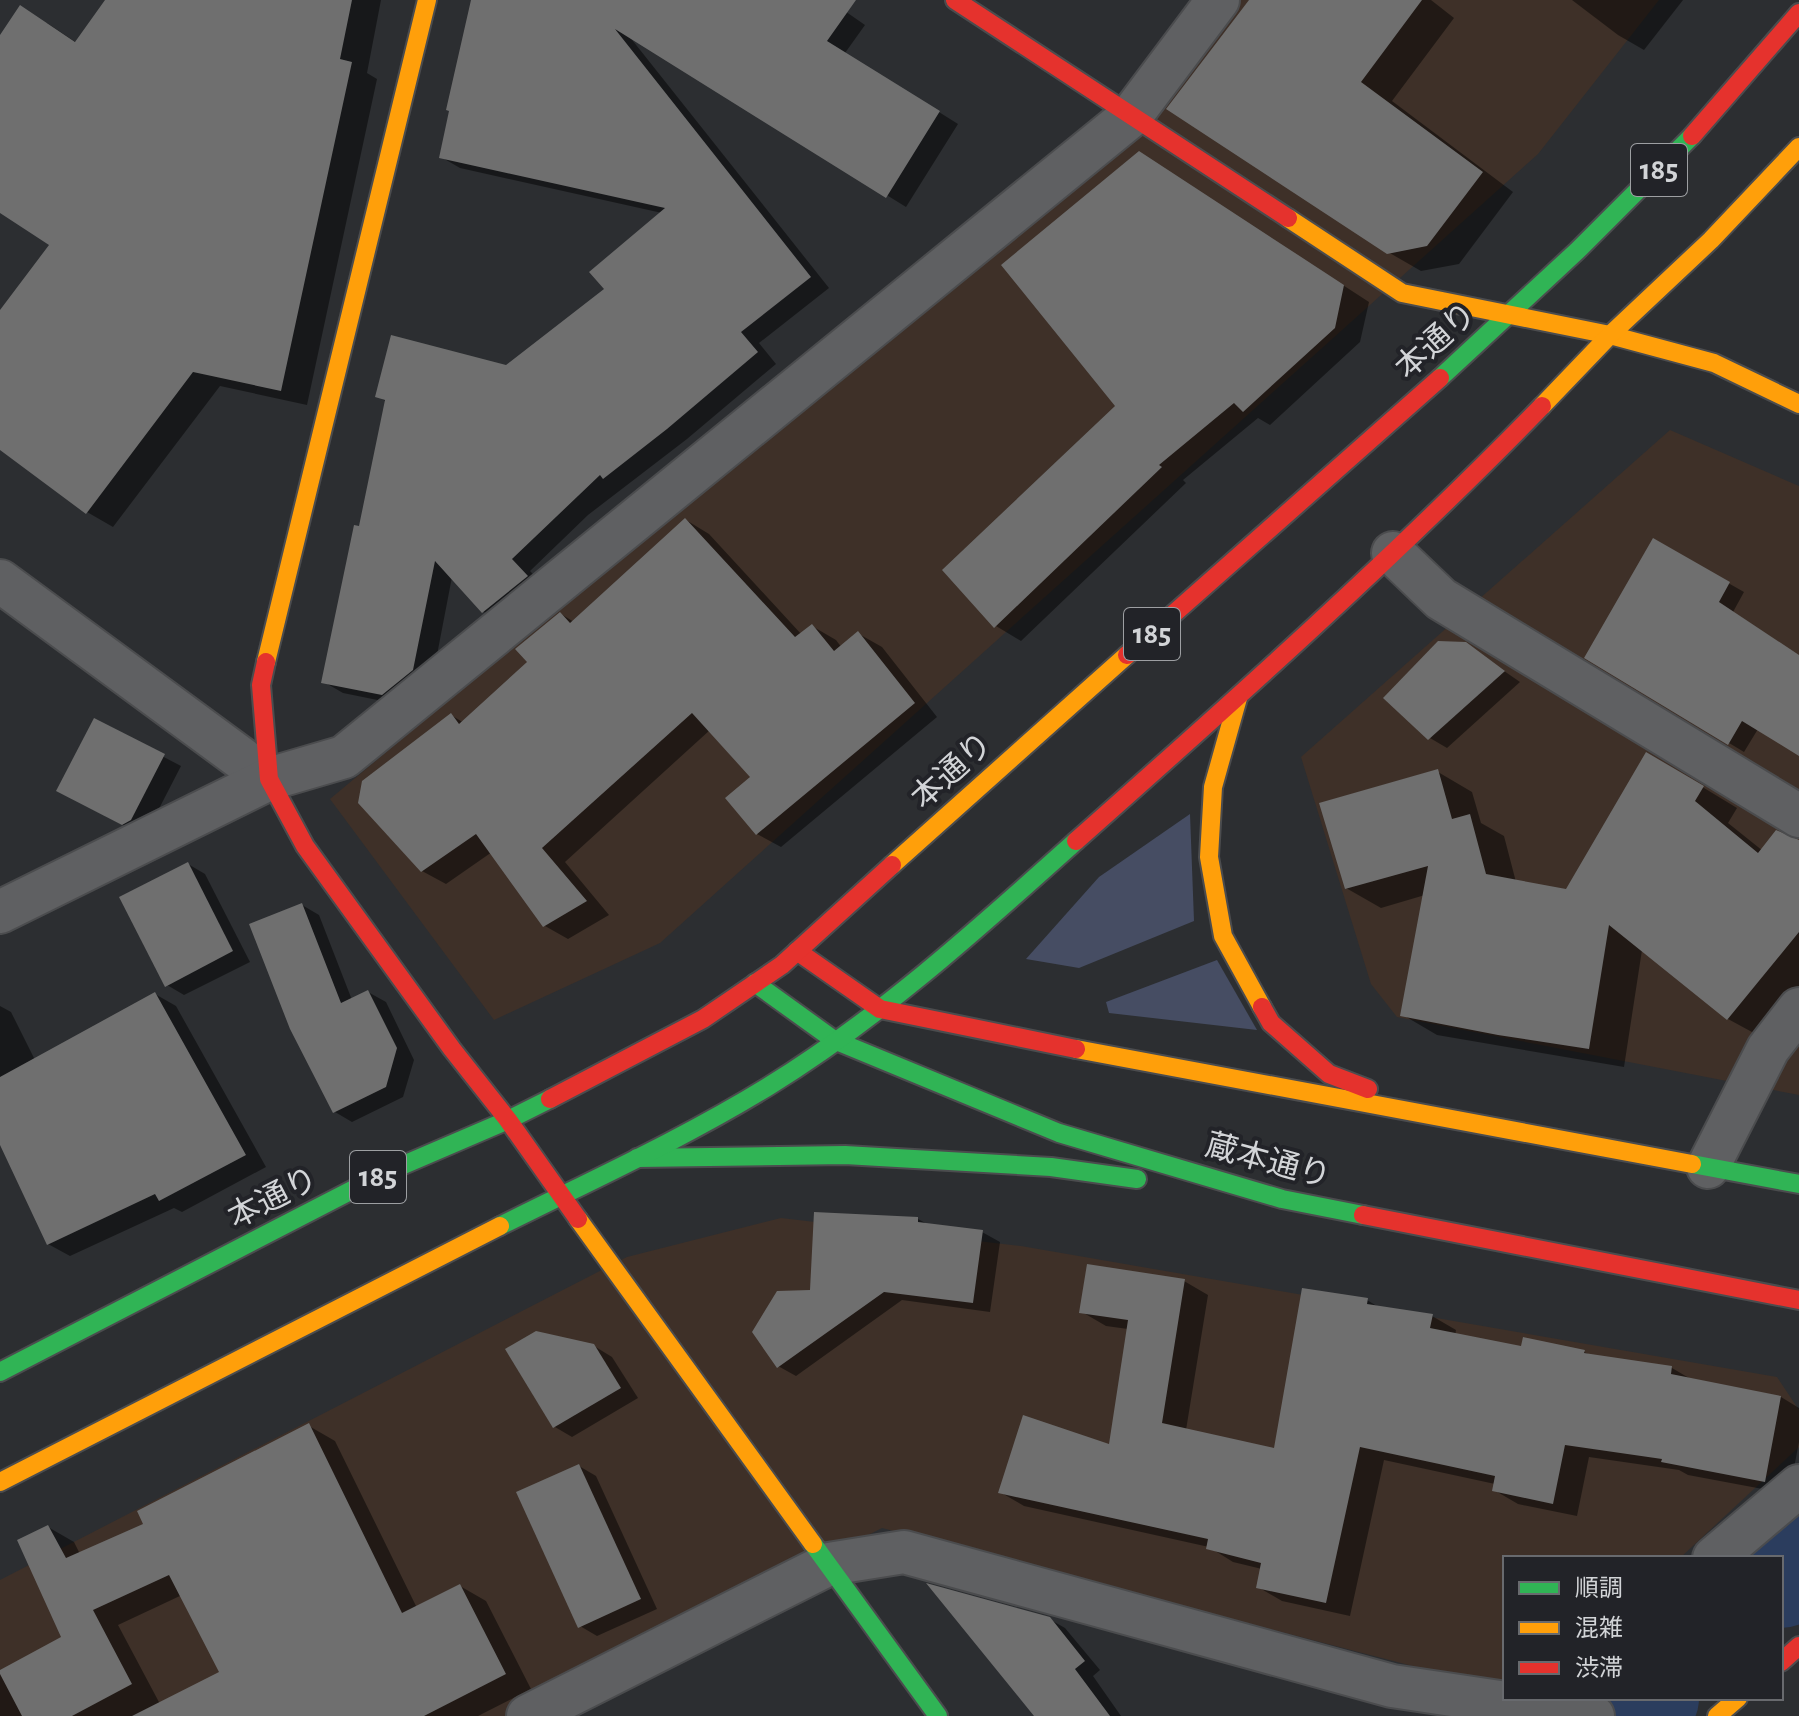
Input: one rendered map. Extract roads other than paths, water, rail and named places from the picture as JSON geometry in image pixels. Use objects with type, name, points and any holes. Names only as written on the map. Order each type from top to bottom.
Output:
[{"type":"main road","points":[[427,0],[261,685],[269,779],[305,846],[452,1049],[508,1120],[938,1716]]},
{"type":"main road","points":[[955,0],[1402,293],[1610,335],[1714,363],[1799,404]]},
{"type":"main road","name":"本通り","points":[[0,1372],[387,1172],[508,1120],[703,1019],[755,983],[797,951],[1507,316],[1644,186],[1759,63],[1799,13]]},
{"type":"main road","name":"185","points":[[0,1482],[637,1158],[769,1086],[880,1009],[962,943],[1238,698],[1393,553],[1459,491],[1610,335],[1711,240],[1799,147]]},
{"type":"main road","points":[[1238,698],[1213,787],[1209,857],[1223,936],[1271,1023],[1329,1074],[1438,1117]]},
{"type":"main road","points":[[797,951],[880,1009],[1076,1049],[1799,1184]]},
{"type":"main road","name":"蔵本通り","points":[[755,983],[834,1040],[1059,1133],[1282,1199],[1799,1300]]},
{"type":"main road","points":[[637,1158],[845,1155],[1051,1167],[1282,1199]]},
{"type":"main road","points":[[1783,1660],[1799,1646]]},
{"type":"main road","points":[[1717,1716],[1736,1700]]},
{"type":"street","points":[[0,912],[269,779],[344,757],[1131,116],[1218,0]]},
{"type":"street","points":[[1393,553],[1441,599],[1799,816]]},
{"type":"street","points":[[0,581],[269,779]]},
{"type":"street","points":[[1708,1167],[1768,1049],[1799,1009]]},
{"type":"street","points":[[1716,1556],[1799,1486]]},
{"type":"street","points":[[528,1716],[829,1564],[904,1552],[1392,1686],[1554,1710]]},
{"type":"waterway","points":[[1783,1577],[1799,1562]]},
{"type":"waterway","points":[[1628,1716],[1648,1700]]}]
